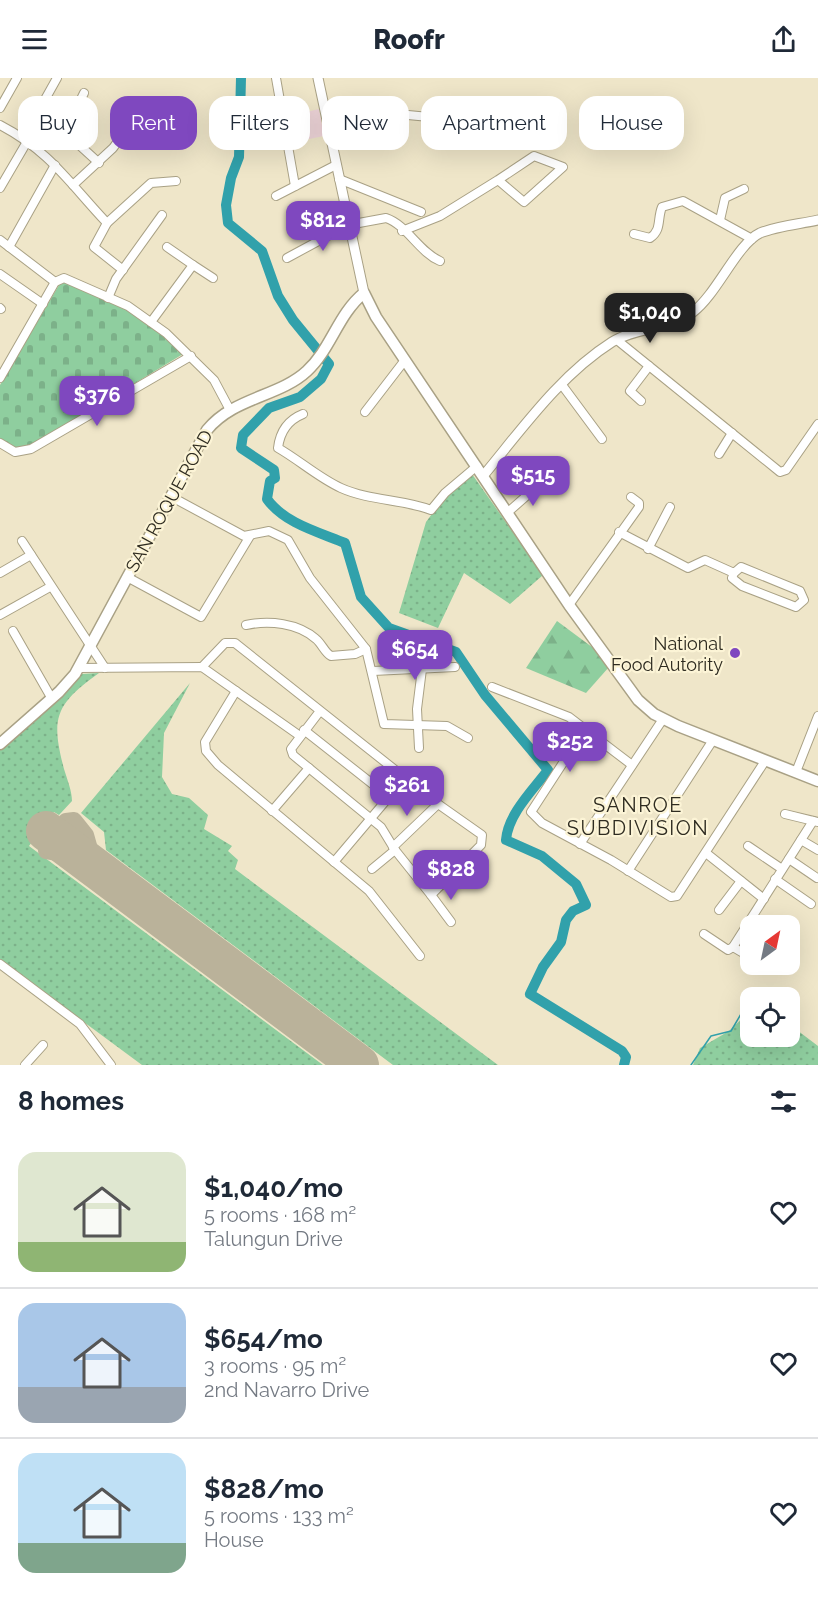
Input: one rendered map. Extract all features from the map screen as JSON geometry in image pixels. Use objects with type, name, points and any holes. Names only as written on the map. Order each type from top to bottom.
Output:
[{"type":"main road","name":"SAN ROQUE ROAD","points":[[0,744],[52,699],[79,668],[207,430],[230,410],[298,377],[321,352],[351,303],[364,293]]},
{"type":"main road","points":[[364,293],[376,317],[507,513],[569,605],[633,693],[663,719],[713,741],[818,781]]},
{"type":"street","points":[[0,108],[17,78]]},
{"type":"street","points":[[48,96],[57,78]]},
{"type":"street","points":[[276,78],[295,186]]},
{"type":"street","points":[[318,78],[322,97]]},
{"type":"street","points":[[0,89],[8,94]]},
{"type":"street","points":[[84,93],[65,132],[99,163]]},
{"type":"street","points":[[0,125],[18,135]]},
{"type":"street","points":[[0,188],[20,150]]},
{"type":"street","points":[[38,150],[74,185],[107,223]]},
{"type":"street","points":[[74,185],[110,150]]},
{"type":"street","points":[[333,150],[364,293]]},
{"type":"street","points":[[402,231],[440,216],[534,156],[563,167],[558,175],[524,202],[498,180]]},
{"type":"street","points":[[9,247],[55,165]]},
{"type":"street","points":[[276,196],[336,165]]},
{"type":"street","points":[[339,179],[421,212]]},
{"type":"street","points":[[123,270],[94,247],[107,223],[151,183],[176,181]]},
{"type":"street","points":[[720,220],[725,198],[744,189]]},
{"type":"street","points":[[634,234],[644,239],[656,234],[662,207],[677,201],[692,204],[709,218],[720,220],[752,239]]},
{"type":"street","points":[[108,298],[111,287],[162,215]]},
{"type":"street","points":[[287,258],[348,225],[386,218],[429,256],[441,261]]},
{"type":"street","points":[[303,414],[292,419],[284,427],[278,448],[340,488],[406,502],[431,510],[445,493],[480,471],[562,385],[617,340],[672,324],[692,313],[711,293],[752,239],[767,231],[818,220]]},
{"type":"street","points":[[0,240],[55,282]]},
{"type":"street","points":[[166,247],[213,278]]},
{"type":"street","points":[[152,322],[193,265]]},
{"type":"street","points":[[0,274],[43,304]]},
{"type":"street","points":[[0,378],[55,282],[64,278],[128,306],[152,322],[191,356],[214,380],[230,410]]},
{"type":"street","points":[[617,340],[783,472],[818,424]]},
{"type":"street","points":[[0,443],[15,452],[31,449],[191,356]]},
{"type":"street","points":[[365,412],[405,360]]},
{"type":"street","points":[[641,401],[630,391],[649,366]]},
{"type":"street","points":[[562,385],[602,439]]},
{"type":"street","points":[[719,454],[732,433]]},
{"type":"street","points":[[507,513],[541,483]]},
{"type":"street","points":[[170,496],[234,531],[250,536],[269,531],[288,540],[310,578],[366,649],[384,724],[447,726],[468,738]]},
{"type":"street","points":[[569,605],[639,507],[639,503],[631,497]]},
{"type":"street","points":[[648,549],[670,507]]},
{"type":"street","points":[[619,532],[688,568],[705,560],[734,573]]},
{"type":"street","points":[[127,577],[201,617],[250,536]]},
{"type":"street","points":[[22,541],[105,668]]},
{"type":"street","points":[[0,573],[31,555]]},
{"type":"street","points":[[741,567],[748,569],[800,591],[804,600],[796,607],[742,586],[732,578],[734,573],[741,567]]},
{"type":"street","points":[[0,615],[50,587]]},
{"type":"street","points":[[246,625],[262,621],[296,627],[313,636],[331,656],[355,654],[366,649]]},
{"type":"street","points":[[13,632],[52,699]]},
{"type":"street","points":[[202,667],[225,643],[235,643],[438,804],[482,835],[484,841],[431,895]]},
{"type":"street","points":[[79,668],[202,667],[302,733],[389,797]]},
{"type":"street","points":[[373,671],[455,667]]},
{"type":"street","points":[[418,748],[417,709],[422,669]]},
{"type":"street","points":[[492,687],[569,717],[632,765]]},
{"type":"street","points":[[236,691],[206,742],[206,751],[218,765],[375,897],[420,956]]},
{"type":"street","points":[[320,711],[302,733],[291,753],[370,818],[387,835],[394,849],[451,922]]},
{"type":"street","points":[[796,772],[818,716]]},
{"type":"street","points":[[580,844],[663,719]]},
{"type":"street","points":[[585,729],[531,807],[534,817],[674,898],[765,761]]},
{"type":"street","points":[[628,871],[713,741]]},
{"type":"street","points":[[272,810],[309,768]]},
{"type":"street","points":[[334,862],[405,778]]},
{"type":"street","points":[[372,869],[438,804]]},
{"type":"street","points":[[755,915],[775,879],[815,821],[785,814]]},
{"type":"street","points":[[801,840],[818,850]]},
{"type":"street","points":[[748,846],[782,869]]},
{"type":"street","points":[[706,853],[764,899]]},
{"type":"street","points":[[789,859],[818,878]]},
{"type":"street","points":[[775,879],[812,904]]},
{"type":"street","points":[[719,910],[741,880]]},
{"type":"street","points":[[704,934],[727,950],[733,947],[740,938]]},
{"type":"street","points":[[733,947],[740,951]]},
{"type":"street","points":[[0,964],[72,1017],[86,1031],[111,1065]]},
{"type":"street","points":[[25,1065],[43,1045]]},
{"type":"shaded area","points":[[319,109],[322,136],[310,139],[310,111]]},
{"type":"green space","points":[[62,280],[137,313],[183,354],[38,442],[9,447],[0,442],[0,385]]},
{"type":"green space","points":[[472,474],[543,575],[510,604],[464,573],[438,628],[399,613],[426,522],[446,495]]},
{"type":"green space","points":[[557,621],[596,650],[609,667],[586,693],[526,668]]},
{"type":"green space","points":[[99,673],[73,694],[65,704],[57,725],[60,752],[72,801],[59,815],[54,812],[29,846],[323,1065],[142,1065],[0,960],[0,750],[62,697],[81,674]]},
{"type":"green space","points":[[190,683],[164,733],[162,777],[172,794],[189,798],[208,815],[204,829],[232,846],[228,851],[238,860],[235,869],[498,1065],[393,1065],[106,850],[104,832],[81,813]]},
{"type":"green space","points":[[740,1021],[740,1047],[800,1047],[800,1032],[818,1046],[818,1065],[693,1065],[700,1048],[729,1031]]},
{"type":"waterway","points":[[241,78],[239,157],[231,178],[226,205],[228,223],[262,251],[278,296],[293,320],[329,364],[321,379],[300,397],[269,408],[243,435],[241,448],[274,470],[275,478],[270,481],[267,499],[274,507],[292,521],[345,543],[361,597],[389,628],[456,652],[485,695],[548,770],[516,812],[506,840],[542,856],[576,884],[586,905],[573,911],[566,920],[561,942],[543,967],[530,994],[622,1051],[626,1057],[624,1065]]},
{"type":"waterway","points":[[691,1065],[711,1036],[731,1031],[740,1016]]},
{"type":"taxiway","points":[[74,852],[62,830],[66,821],[74,820],[86,835],[95,867]]},
{"type":"taxiway","points":[[66,836],[52,839],[46,851],[81,857]]},
{"type":"runway","points":[[46,831],[359,1065]]},
{"type":"place","name":"National Food Autority","points":[[735,653]]},
{"type":"district","name":"SANROE SUBDIVISION","points":[[638,816]]}]
